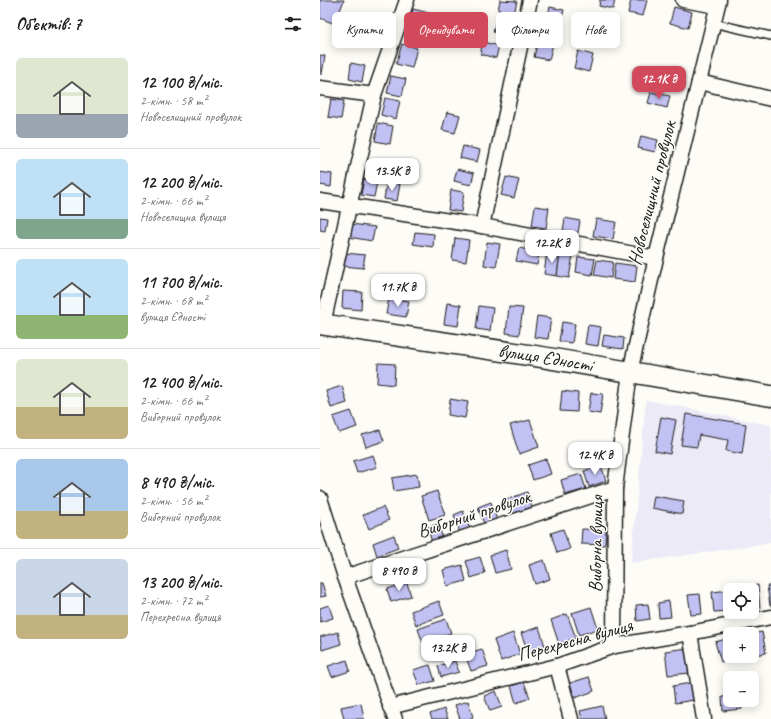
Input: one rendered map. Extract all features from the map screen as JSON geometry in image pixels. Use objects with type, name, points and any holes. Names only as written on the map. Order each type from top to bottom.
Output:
[{"type":"main road","name":"вулиця Єдності","points":[[322,324],[542,357],[771,396]]},
{"type":"street","points":[[322,324],[374,95],[407,0]]},
{"type":"street","points":[[482,226],[530,0]]},
{"type":"street","points":[[683,0],[718,3]]},
{"type":"street","name":"Новоселищний провулок","points":[[630,372],[718,3]]},
{"type":"street","points":[[699,82],[771,99]]},
{"type":"street","points":[[320,88],[374,95]]},
{"type":"street","points":[[320,201],[482,226],[656,258]]},
{"type":"street","name":"Виборна вулиця","points":[[614,646],[615,488],[630,372]]},
{"type":"street","name":"Виборний провулок","points":[[345,577],[615,488]]},
{"type":"street","points":[[320,498],[345,577],[392,713]]},
{"type":"street","name":"Перехресна вулиця","points":[[392,713],[557,666],[614,646],[771,617]]},
{"type":"street","points":[[690,633],[704,719]]},
{"type":"street","points":[[557,666],[571,719]]},
{"type":"lane","points":[[713,23],[771,36]]},
{"type":"shaded area","points":[[646,400],[771,425],[771,543],[631,563]]},
{"type":"building","points":[[320,0],[344,0],[340,12],[332,12],[332,23],[320,18]]},
{"type":"building","points":[[500,0],[517,1],[514,12],[498,10]]},
{"type":"building","points":[[600,0],[615,0],[613,9],[599,6]]},
{"type":"building","points":[[631,0],[647,0],[643,16],[628,13]]},
{"type":"building","points":[[550,7],[564,10],[563,14],[563,12],[549,12]]},
{"type":"building","points":[[674,7],[692,12],[688,28],[670,23]]},
{"type":"building","points":[[413,9],[425,12],[412,12]]},
{"type":"building","points":[[496,20],[496,33],[493,32]]},
{"type":"building","points":[[488,43],[496,45],[496,48],[498,48],[496,58],[480,54],[482,48],[488,48]]},
{"type":"building","points":[[402,44],[404,45],[404,48],[417,48],[412,68],[396,64]]},
{"type":"building","points":[[536,48],[552,48],[549,60],[534,57]]},
{"type":"building","points":[[578,51],[593,55],[589,72],[574,68]]},
{"type":"building","points":[[320,55],[325,56],[322,74],[320,74]]},
{"type":"building","points":[[351,63],[365,66],[362,82],[349,79]]},
{"type":"building","points":[[661,65],[677,69],[674,81],[658,77]]},
{"type":"building","points":[[391,76],[406,79],[402,96],[387,93]]},
{"type":"building","points":[[651,92],[670,96],[667,108],[648,103]]},
{"type":"building","points":[[385,98],[400,101],[396,119],[381,115]]},
{"type":"building","points":[[331,99],[344,101],[341,119],[328,117]]},
{"type":"building","points":[[447,112],[460,115],[455,133],[442,130]]},
{"type":"building","points":[[378,123],[393,126],[390,144],[375,141]]},
{"type":"building","points":[[641,136],[658,140],[655,152],[638,148]]},
{"type":"building","points":[[463,146],[480,150],[477,162],[460,158]]},
{"type":"building","points":[[457,169],[474,173],[471,185],[454,181]]},
{"type":"building","points":[[320,172],[332,174],[331,187],[320,185]]},
{"type":"building","points":[[506,177],[519,180],[514,198],[501,195]]},
{"type":"building","points":[[364,179],[377,182],[374,197],[361,195]]},
{"type":"building","points":[[387,182],[400,184],[397,201],[384,199]]},
{"type":"building","points":[[451,190],[464,192],[461,212],[448,210]]},
{"type":"building","points":[[535,206],[549,208],[546,228],[532,226]]},
{"type":"building","points":[[320,217],[327,218],[325,231],[320,230]]},
{"type":"building","points":[[565,218],[580,221],[578,233],[563,231]]},
{"type":"building","points":[[596,219],[616,222],[613,239],[593,236]]},
{"type":"building","points":[[351,224],[375,227],[372,241],[349,237]]},
{"type":"building","points":[[415,232],[434,234],[433,247],[413,244]]},
{"type":"building","points":[[455,238],[469,240],[466,262],[452,260]]},
{"type":"building","points":[[487,242],[500,244],[496,267],[484,265]]},
{"type":"building","points":[[519,248],[539,252],[537,265],[516,261]]},
{"type":"building","points":[[547,251],[560,253],[557,276],[544,274]]},
{"type":"building","points":[[345,253],[365,255],[363,268],[344,266]]},
{"type":"building","points":[[560,253],[573,255],[569,278],[557,276]]},
{"type":"building","points":[[578,257],[595,259],[592,275],[576,272]]},
{"type":"building","points":[[597,260],[613,262],[611,278],[594,275]]},
{"type":"building","points":[[615,263],[637,266],[635,282],[613,279]]},
{"type":"building","points":[[343,291],[362,292],[361,310],[342,308]]},
{"type":"building","points":[[389,298],[409,301],[406,317],[386,314]]},
{"type":"building","points":[[447,303],[461,305],[458,326],[444,324]]},
{"type":"building","points":[[479,306],[493,308],[490,331],[476,329]]},
{"type":"building","points":[[509,307],[523,308],[519,335],[506,333]]},
{"type":"building","points":[[537,316],[551,318],[548,339],[534,337]]},
{"type":"building","points":[[562,322],[575,324],[572,343],[559,341]]},
{"type":"building","points":[[588,325],[601,327],[598,346],[585,344]]},
{"type":"building","points":[[604,335],[624,338],[623,349],[602,346]]},
{"type":"building","points":[[378,363],[395,364],[394,385],[377,383]]},
{"type":"building","points":[[342,386],[347,403],[331,408],[326,391]]},
{"type":"building","points":[[562,391],[578,393],[577,412],[560,411]]},
{"type":"building","points":[[591,393],[603,394],[600,414],[588,412]]},
{"type":"building","points":[[450,399],[468,402],[465,418],[448,415]]},
{"type":"building","points":[[351,411],[357,427],[339,433],[333,417]]},
{"type":"building","points":[[686,414],[746,424],[742,454],[726,451],[728,440],[699,435],[697,447],[681,445]]},
{"type":"building","points":[[661,417],[676,420],[670,454],[655,451]]},
{"type":"building","points":[[530,420],[539,447],[519,454],[510,425]]},
{"type":"building","points":[[380,430],[384,441],[366,447],[362,435]]},
{"type":"building","points":[[373,455],[377,467],[357,473],[353,461]]},
{"type":"building","points":[[546,459],[551,474],[533,480],[528,465]]},
{"type":"building","points":[[601,465],[606,481],[589,487],[584,471]]},
{"type":"building","points":[[417,474],[419,487],[394,491],[392,478]]},
{"type":"building","points":[[581,474],[586,489],[565,495],[561,480]]},
{"type":"building","points":[[437,491],[445,515],[429,520],[421,496]]},
{"type":"building","points":[[527,492],[532,507],[511,514],[506,500]]},
{"type":"building","points":[[654,496],[684,501],[682,514],[652,508]]},
{"type":"building","points":[[491,502],[497,520],[484,524],[478,507]]},
{"type":"building","points":[[383,507],[389,520],[369,529],[363,515]]},
{"type":"building","points":[[463,511],[470,529],[460,533],[454,515]]},
{"type":"building","points":[[438,524],[443,539],[432,542],[427,527]]},
{"type":"building","points":[[563,529],[570,549],[557,553],[551,533]]},
{"type":"building","points":[[582,529],[606,530],[605,545],[581,544]]},
{"type":"building","points":[[394,535],[398,548],[377,556],[373,543]]},
{"type":"building","points":[[506,550],[511,569],[495,573],[490,555]]},
{"type":"building","points":[[480,557],[485,573],[471,578],[466,561]]},
{"type":"building","points":[[544,560],[550,579],[535,584],[529,565]]},
{"type":"building","points":[[462,565],[466,581],[447,586],[443,570]]},
{"type":"building","points":[[320,583],[322,583],[326,596],[320,597]]},
{"type":"building","points":[[407,583],[411,596],[391,602],[387,589]]},
{"type":"building","points":[[767,586],[771,586],[771,606],[770,606]]},
{"type":"building","points":[[723,591],[723,611],[714,612],[712,592]]},
{"type":"building","points":[[700,594],[702,614],[691,615],[688,595]]},
{"type":"building","points":[[439,601],[444,615],[416,625],[411,611]]},
{"type":"building","points":[[669,601],[671,617],[659,618],[658,603]]},
{"type":"building","points":[[648,604],[650,619],[637,621],[636,605]]},
{"type":"building","points":[[329,605],[333,618],[320,622],[320,608]]},
{"type":"building","points":[[591,607],[598,629],[579,635],[572,613]]},
{"type":"building","points":[[567,614],[576,638],[559,644],[551,620]]},
{"type":"building","points":[[446,619],[451,633],[423,643],[418,629]]},
{"type":"building","points":[[539,627],[545,646],[528,652],[521,633]]},
{"type":"building","points":[[338,632],[341,644],[322,650],[320,637]]},
{"type":"building","points":[[762,632],[766,653],[759,654],[759,633]]},
{"type":"building","points":[[513,633],[520,654],[501,661],[494,640]]},
{"type":"building","points":[[723,640],[723,661],[721,662],[715,642]]},
{"type":"building","points":[[688,648],[691,673],[668,675],[665,651]]},
{"type":"building","points":[[482,649],[488,666],[471,671],[465,654]]},
{"type":"building","points":[[347,660],[350,671],[332,677],[328,666]]},
{"type":"building","points":[[455,661],[459,672],[441,677],[438,666]]},
{"type":"building","points":[[430,665],[435,681],[419,685],[413,670]]},
{"type":"building","points":[[589,677],[594,691],[575,698],[570,683]]},
{"type":"building","points":[[524,682],[530,698],[516,703],[511,686]]},
{"type":"building","points":[[691,683],[694,700],[675,703],[673,686]]},
{"type":"building","points":[[496,691],[502,707],[490,711],[484,696]]},
{"type":"building","points":[[722,697],[723,707],[742,707],[742,709],[723,711]]},
{"type":"building","points":[[468,701],[473,717],[469,719],[460,719],[455,705]]},
{"type":"building","points":[[361,703],[364,719],[344,719],[341,707]]},
{"type":"building","points":[[602,706],[605,719],[582,719],[580,711]]},
{"type":"building","points":[[444,709],[448,719],[432,719],[430,714]]}]
